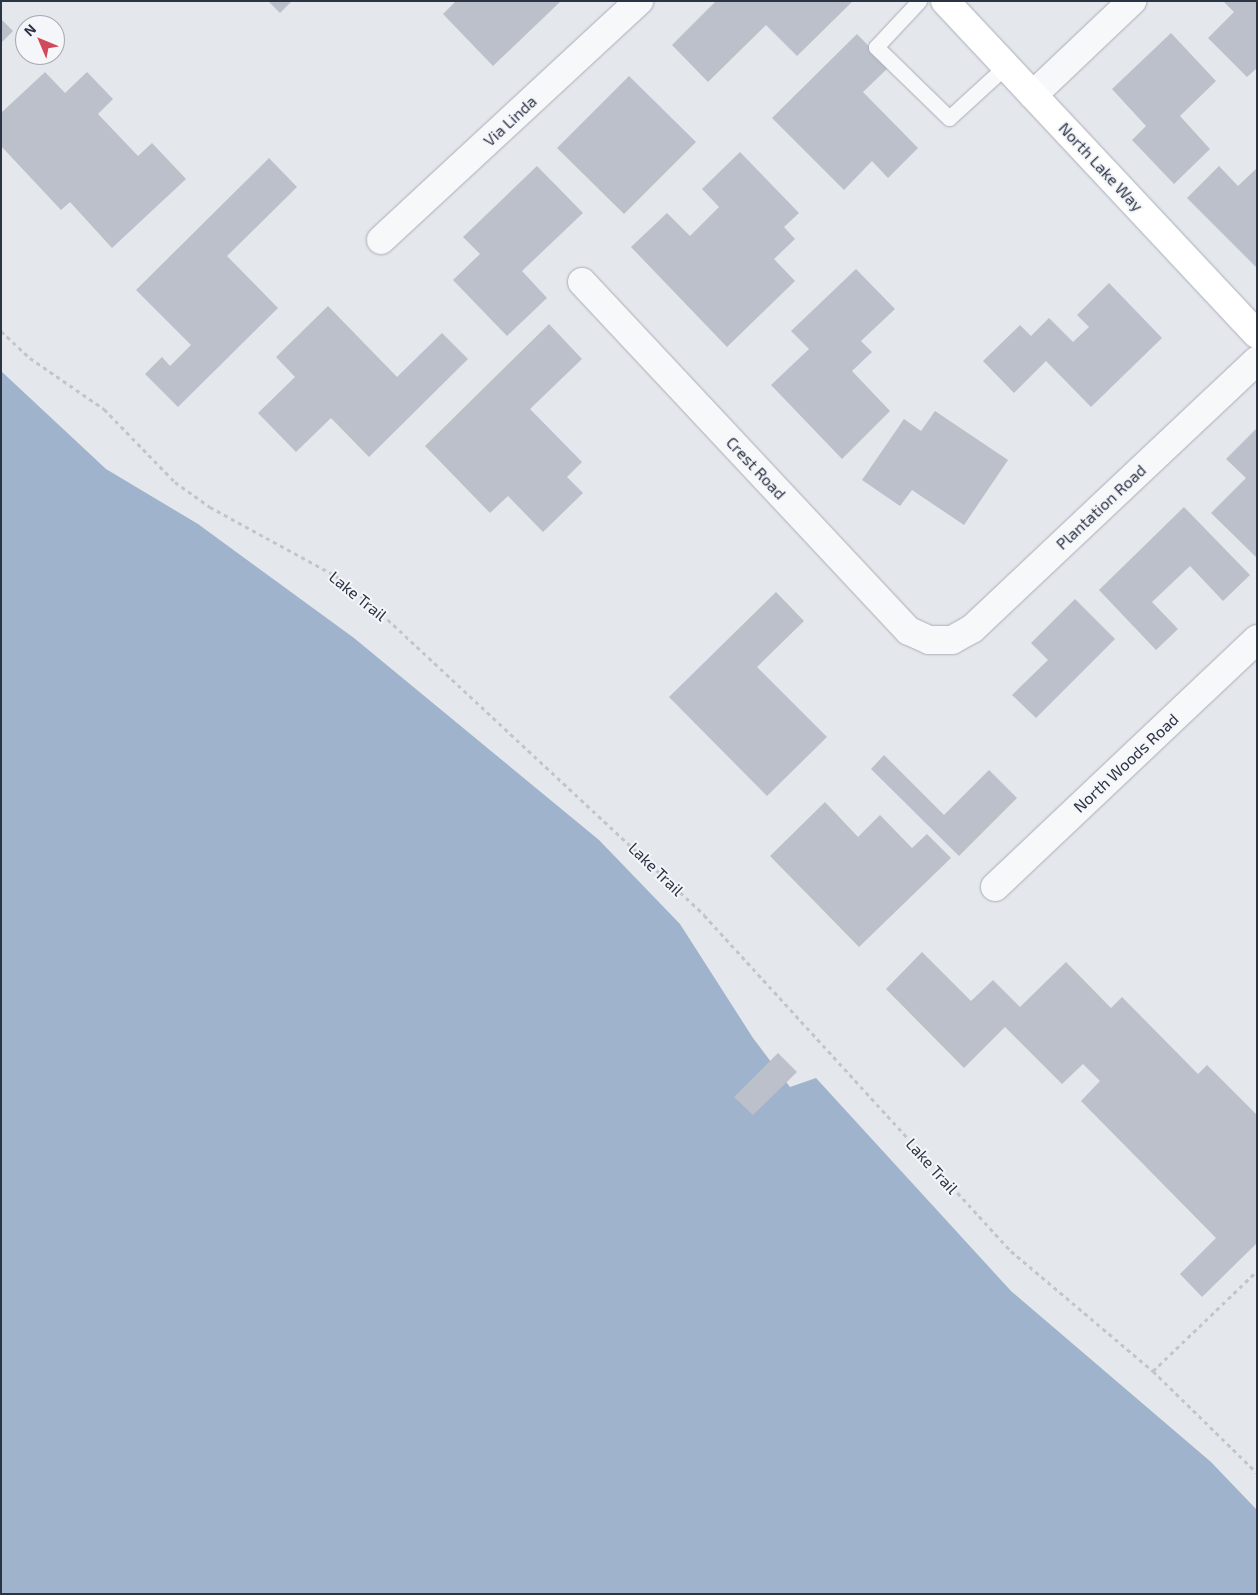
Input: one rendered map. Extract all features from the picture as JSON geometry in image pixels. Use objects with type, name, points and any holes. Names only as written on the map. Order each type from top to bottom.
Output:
[{"type":"street","name":"Via Linda","points":[[382,240],[639,1]]},
{"type":"street","name":"North Lake Way","points":[[945,1],[1257,334]]},
{"type":"street","points":[[1033,94],[1132,1]]},
{"type":"street","name":"Crest Road","points":[[582,282],[909,631],[938,641]]},
{"type":"street","name":"Plantation Road","points":[[938,641],[952,640],[972,629],[1257,360]]},
{"type":"street","name":"North Woods Road","points":[[995,887],[1257,639]]},
{"type":"lane","points":[[919,1],[876,47],[949,118],[1006,66]]},
{"type":"path","name":"Lake Trail","points":[[1,330],[30,358],[104,409],[175,482],[210,507],[336,576],[370,603],[716,928],[1011,1251],[1153,1371],[1257,1473]]},
{"type":"path","points":[[1153,1371],[1257,1272]]},
{"type":"water","points":[[1,371],[106,469],[198,524],[354,638],[599,840],[680,924],[753,1038],[790,1087],[816,1078],[1011,1291],[1211,1462],[1257,1510],[1257,1594],[1,1594]]},
{"type":"building","points":[[268,1],[292,1],[280,13]]},
{"type":"building","points":[[456,1],[561,1],[493,66],[443,14]]},
{"type":"building","points":[[716,1],[853,1],[797,56],[766,25],[708,82],[672,45]]},
{"type":"building","points":[[1223,1],[1257,1],[1257,68],[1247,77],[1208,38],[1234,12]]},
{"type":"building","points":[[1,19],[13,31],[1,43]]},
{"type":"building","points":[[1171,33],[1216,81],[1180,116],[1210,149],[1174,184],[1132,140],[1146,126],[1112,89]]},
{"type":"building","points":[[857,34],[889,67],[863,92],[918,148],[888,178],[872,161],[844,190],[772,118]]},
{"type":"building","points":[[45,72],[65,93],[87,72],[113,99],[98,114],[138,156],[152,143],[186,179],[112,248],[70,202],[61,210],[1,146],[1,113]]},
{"type":"building","points":[[629,76],[696,142],[624,214],[557,148]]},
{"type":"building","points":[[740,152],[799,213],[784,227],[795,239],[774,259],[795,281],[727,347],[631,247],[667,213],[690,236],[719,207],[702,189]]},
{"type":"building","points":[[269,158],[297,187],[227,256],[278,308],[178,407],[145,374],[162,357],[170,366],[191,345],[136,290]]},
{"type":"building","points":[[537,166],[583,213],[522,271],[547,298],[507,336],[453,280],[480,254],[463,237]]},
{"type":"building","points":[[1219,166],[1238,186],[1257,168],[1257,268],[1187,198]]},
{"type":"building","points":[[856,269],[895,309],[861,341],[872,352],[852,371],[890,411],[842,459],[771,385],[809,349],[791,331]]},
{"type":"building","points":[[1109,283],[1162,338],[1091,407],[1046,361],[1014,393],[983,361],[1020,325],[1031,336],[1049,318],[1073,342],[1089,327],[1077,315]]},
{"type":"building","points":[[328,306],[397,377],[442,333],[468,359],[369,457],[331,418],[296,452],[258,413],[295,377],[276,357]]},
{"type":"building","points":[[549,324],[582,359],[530,409],[582,462],[567,477],[583,493],[543,532],[508,496],[490,513],[425,446]]},
{"type":"building","points":[[935,411],[1008,460],[964,525],[912,490],[900,506],[862,480],[904,419],[921,431]]},
{"type":"building","points":[[1257,428],[1257,558],[1211,513],[1246,478],[1226,459]]},
{"type":"building","points":[[1184,507],[1250,575],[1223,601],[1190,566],[1152,602],[1178,629],[1156,650],[1099,590]]},
{"type":"building","points":[[776,592],[804,621],[757,667],[827,737],[767,796],[669,697]]},
{"type":"building","points":[[1075,599],[1115,639],[1036,718],[1012,695],[1048,660],[1031,643]]},
{"type":"building","points":[[884,755],[944,815],[989,770],[1017,798],[959,856],[871,769]]},
{"type":"building","points":[[825,802],[858,837],[880,815],[912,848],[927,834],[951,858],[859,947],[770,856]]},
{"type":"building","points":[[922,952],[971,1001],[993,980],[1020,1007],[1066,962],[1111,1008],[1122,997],[1198,1074],[1207,1065],[1257,1115],[1257,1243],[1202,1297],[1180,1274],[1216,1238],[1081,1101],[1100,1081],[1083,1064],[1062,1084],[1005,1027],[964,1068],[886,989]]},
{"type":"building","points":[[778,1053],[797,1072],[753,1115],[734,1097]]}]
